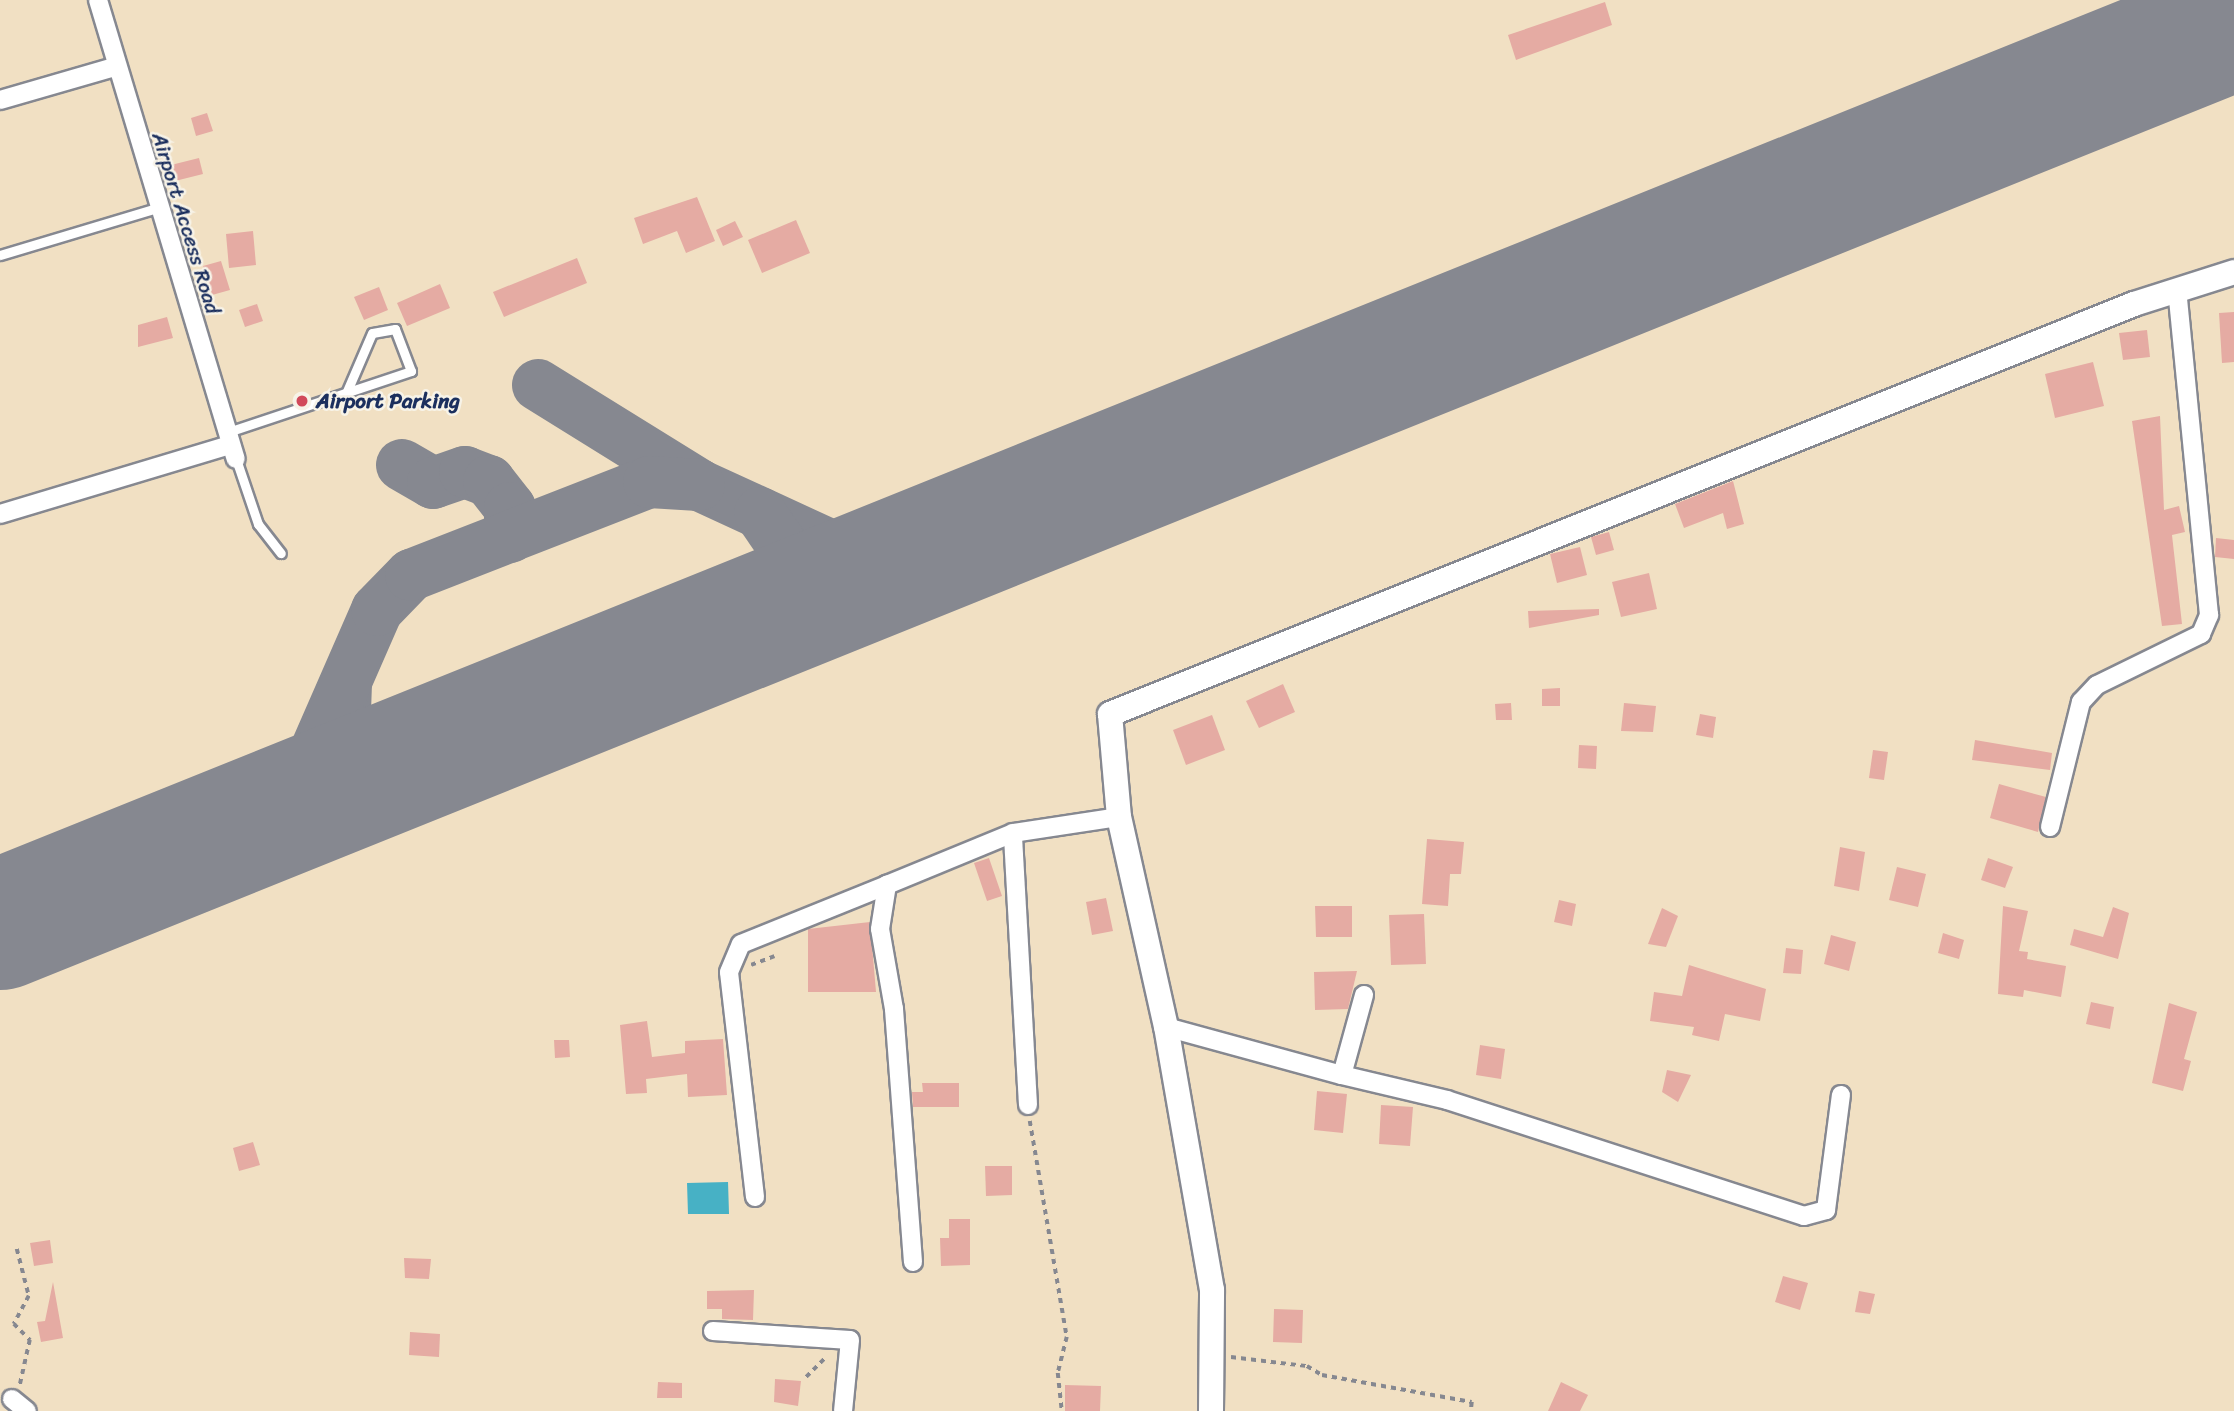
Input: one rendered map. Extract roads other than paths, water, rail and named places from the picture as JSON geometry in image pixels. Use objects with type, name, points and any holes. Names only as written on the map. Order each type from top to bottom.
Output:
[{"type":"street","name":"Airport Access Road","points":[[98,0],[114,66],[231,445]]},
{"type":"street","points":[[0,100],[114,66]]},
{"type":"street","points":[[1211,1411],[1212,1290],[1166,1027],[1119,817],[1110,714],[2177,290],[2234,272]]},
{"type":"street","points":[[2050,827],[2081,702],[2097,685],[2201,634],[2209,615],[2177,290]]},
{"type":"street","points":[[0,514],[231,445]]},
{"type":"street","points":[[755,1197],[729,972],[741,944],[1013,833],[1119,817]]},
{"type":"street","points":[[1013,833],[1028,1105]]},
{"type":"street","points":[[887,885],[880,929],[894,1009],[913,1262]]},
{"type":"street","points":[[1342,1075],[1364,995]]},
{"type":"street","points":[[1166,1027],[1342,1075],[1447,1100],[1804,1216],[1826,1210],[1841,1095]]},
{"type":"street","points":[[713,1331],[850,1340],[844,1411]]},
{"type":"street","points":[[12,1399],[27,1411]]},
{"type":"lane","points":[[0,255],[157,208]]},
{"type":"lane","points":[[281,553],[258,524],[231,445],[348,391],[411,371],[395,328],[372,332],[348,391]]},
{"type":"water","points":[[728,1182],[729,1214],[688,1214],[687,1183]]},
{"type":"place","name":"Airport Parking","points":[[302,401]]}]
